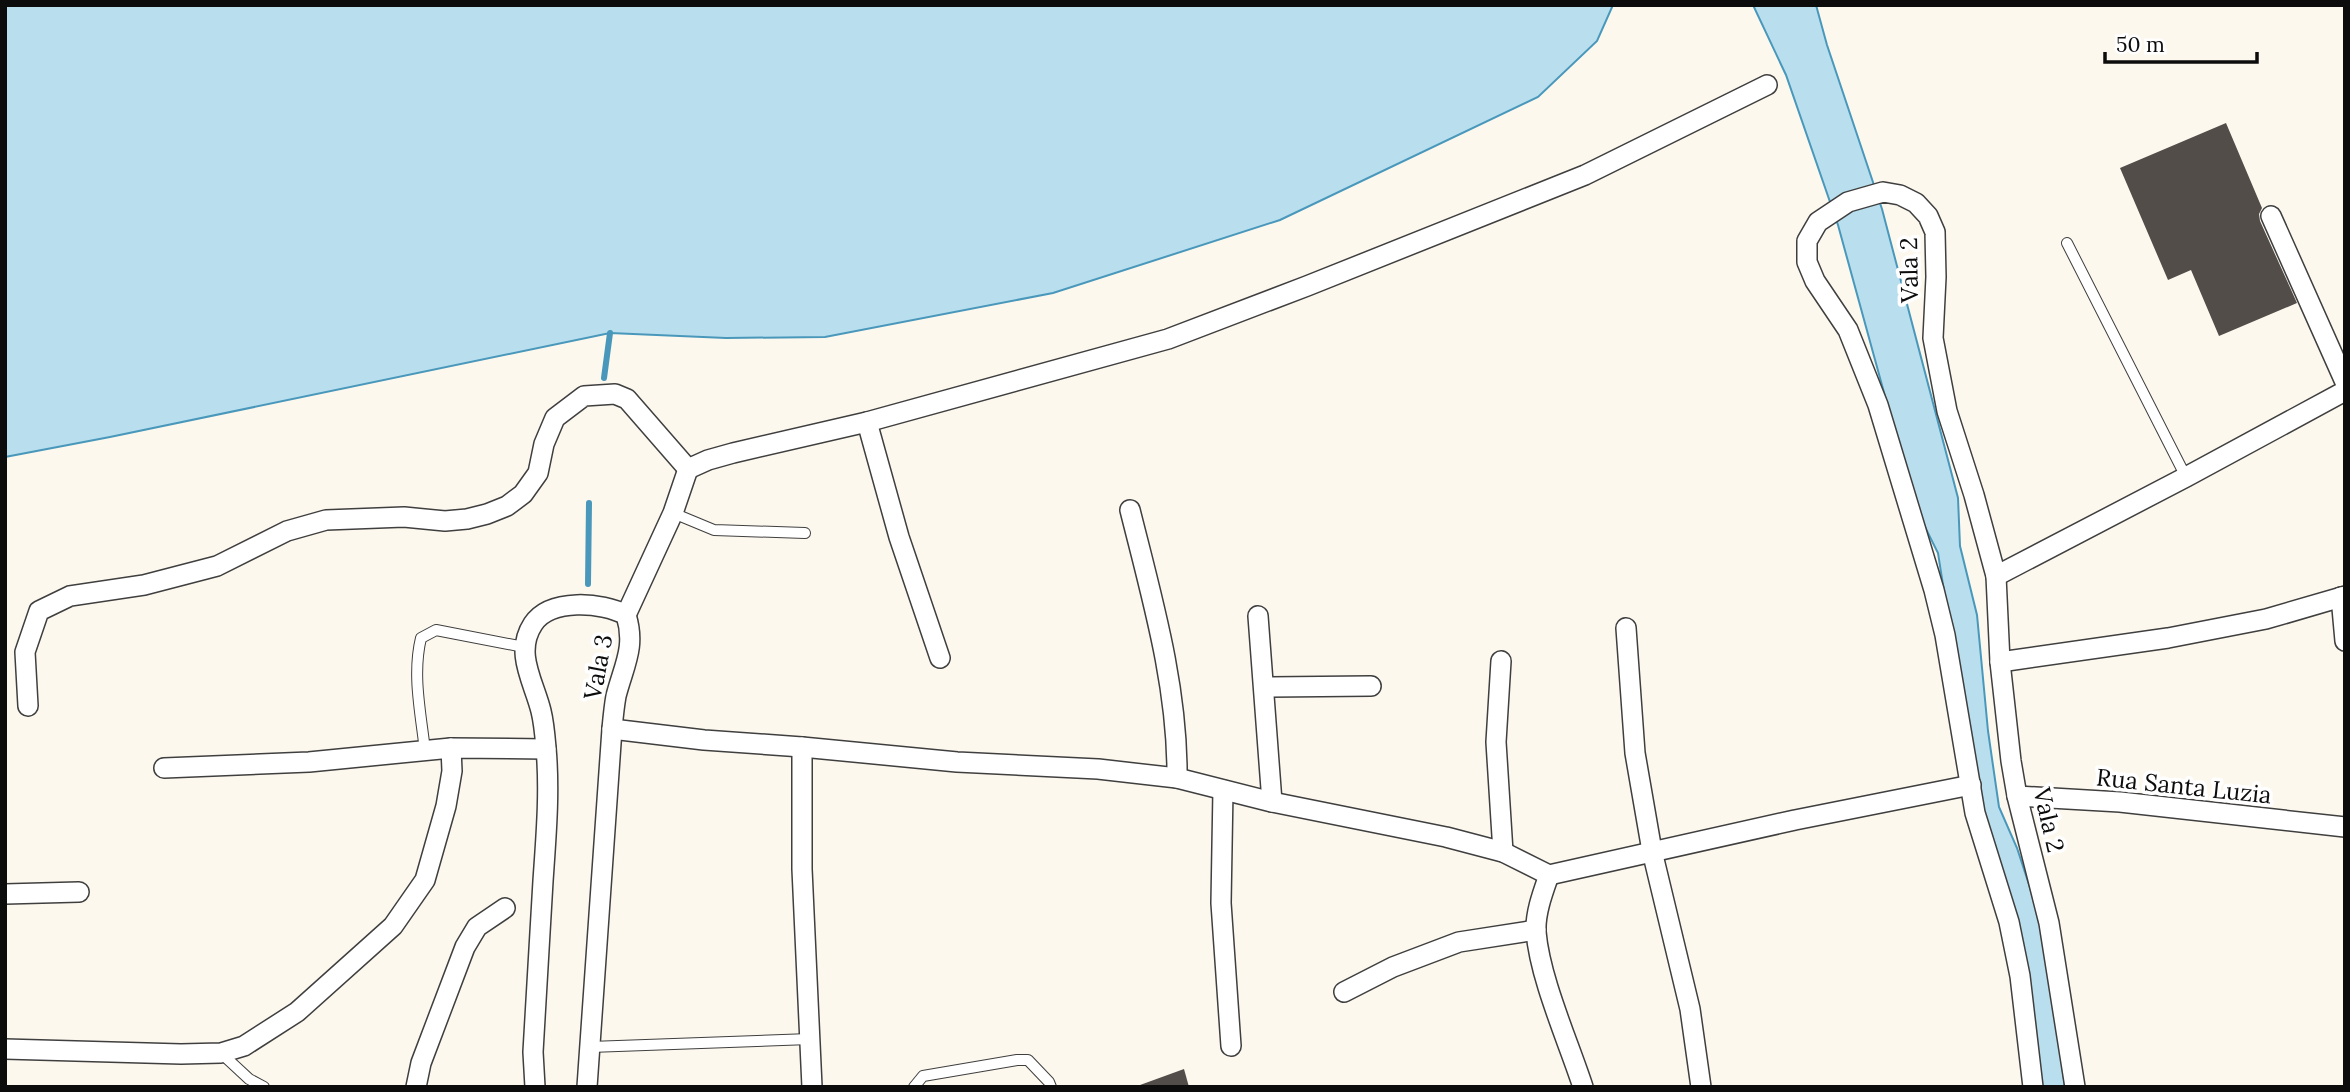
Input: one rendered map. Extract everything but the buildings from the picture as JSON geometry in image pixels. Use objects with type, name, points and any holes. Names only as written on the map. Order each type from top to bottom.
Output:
[{"type":"street","points":[[620,611],[673,513],[688,470],[708,460],[867,422],[1168,339],[1585,175],[1767,85]]},
{"type":"street","name":"Vala 2","points":[[2033,1087],[2020,976],[2010,922],[1975,813],[1945,635],[1921,546],[1878,405],[1848,330],[1815,281],[1807,262],[1807,241],[1818,222],[1847,202],[1883,192],[1900,195],[1916,203],[1928,216],[1935,232],[1933,338],[1947,411],[1996,576],[2000,662],[2011,761],[2017,796],[2049,923],[2075,1087]]},
{"type":"street","points":[[2271,216],[2345,382]]},
{"type":"street","points":[[1996,576],[2345,391]]},
{"type":"street","points":[[28,706],[25,652],[39,611],[70,596],[144,585],[217,566],[287,531],[326,520],[404,517],[445,521],[487,514],[507,506],[523,494],[538,473],[544,444],[555,418],[584,396],[615,394],[627,399],[688,470]]},
{"type":"street","points":[[867,422],[899,537],[940,658]]},
{"type":"street","points":[[1130,510],[1163,645],[1178,746],[1177,778]]},
{"type":"street","points":[[2000,662],[2266,619],[2343,597],[2345,641]]},
{"type":"street","name":"Vala 3","points":[[524,647],[533,624],[547,612],[571,604],[620,611],[631,629],[631,647],[615,700],[612,729],[587,1087]]},
{"type":"street","points":[[1258,616],[1272,802]]},
{"type":"street","points":[[1626,628],[1635,753],[1652,851],[1690,1009],[1700,1087]]},
{"type":"street","points":[[524,647],[527,673],[541,712],[548,798],[533,1052],[535,1087]]},
{"type":"street","points":[[1501,661],[1496,742],[1503,852]]},
{"type":"street","points":[[1264,687],[1371,686]]},
{"type":"street","points":[[612,729],[957,762],[1098,769],[1177,778],[1272,802],[1446,837],[1503,852],[1549,874],[1970,785]]},
{"type":"street","points":[[802,747],[802,869],[812,1087]]},
{"type":"street","points":[[164,768],[309,762],[451,748],[546,750]]},
{"type":"street","points":[[5,1049],[221,1053],[244,1046],[297,1012],[393,926],[425,880],[446,806],[452,771],[451,748]]},
{"type":"street","points":[[1223,790],[1221,903],[1231,1046]]},
{"type":"street","name":"Rua Santa Luzia","points":[[2017,796],[2120,802],[2345,827]]},
{"type":"street","points":[[1549,874],[1540,902],[1536,930],[1543,968],[1583,1087]]},
{"type":"street","points":[[5,894],[79,892]]},
{"type":"street","points":[[416,1087],[421,1063],[465,947],[477,927],[505,908]]},
{"type":"street","points":[[1344,992],[1393,967],[1460,942],[1536,930]]},
{"type":"lane","points":[[2067,243],[2186,477]]},
{"type":"lane","points":[[673,513],[715,530],[806,533]]},
{"type":"lane","points":[[425,751],[417,684],[417,654],[421,638],[436,630],[524,647]]},
{"type":"lane","points":[[590,1047],[810,1040]]},
{"type":"lane","points":[[221,1053],[249,1079],[264,1087]]},
{"type":"lane","points":[[914,1087],[923,1076],[1017,1060],[1028,1060],[1051,1087]]},
{"type":"water","points":[[5,5],[1613,5],[1597,41],[1538,97],[1280,220],[1053,293],[825,337],[726,338],[610,333],[5,457]]},
{"type":"water","points":[[1753,5],[1816,5],[1882,209],[1958,498],[1960,546],[1977,615],[1988,731],[1999,807],[2017,848],[2039,915],[2065,1087],[2042,1087],[1979,815],[1938,553],[1916,509],[1838,225],[1786,75]]},
{"type":"waterway","points":[[604,378],[610,333]]},
{"type":"waterway","points":[[588,584],[589,503]]}]
